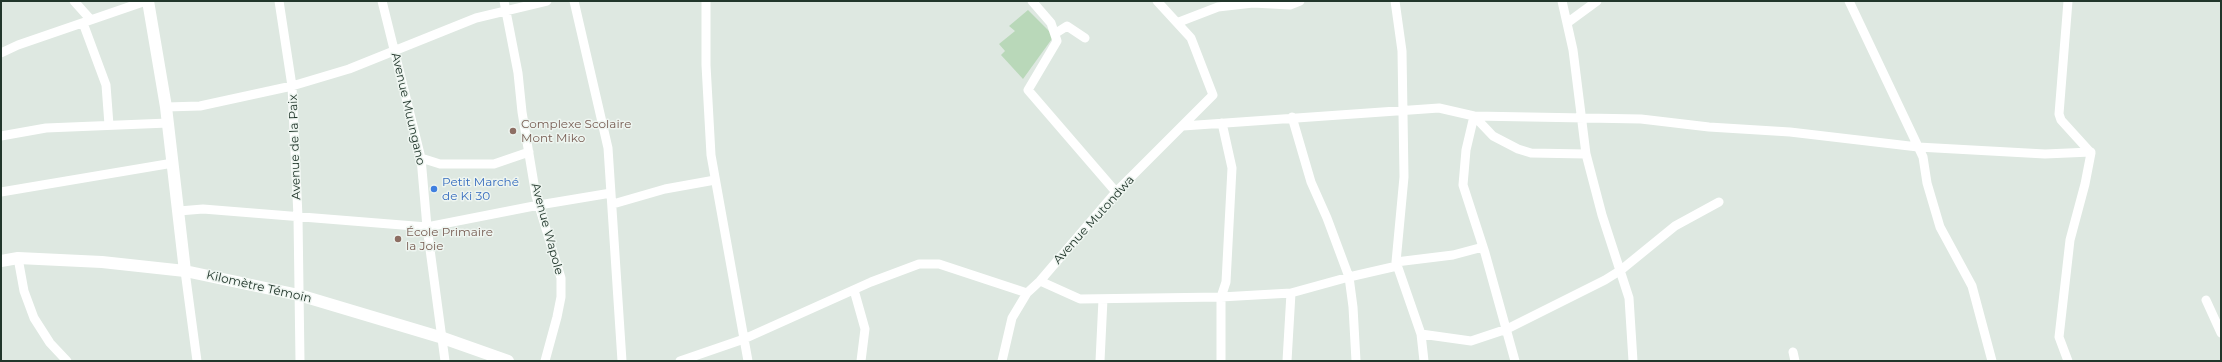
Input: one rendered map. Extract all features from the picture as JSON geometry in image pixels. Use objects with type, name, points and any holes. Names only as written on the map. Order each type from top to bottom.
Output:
[{"type":"main road","points":[[147,1],[166,107],[186,271]]},
{"type":"main road","name":"Kilomètre Témoin","points":[[1,261],[18,258],[108,262],[186,271],[299,295],[443,338],[508,361]]},
{"type":"street","points":[[74,1],[87,22],[106,85],[109,125]]},
{"type":"street","points":[[1,53],[18,45],[147,1]]},
{"type":"street","name":"Avenue de la Paix","points":[[279,1],[292,86],[298,217],[300,361]]},
{"type":"street","name":"Avenue Muungano","points":[[382,1],[421,158],[445,361]]},
{"type":"street","name":"Avenue Wapole","points":[[504,1],[505,13],[518,73],[529,152],[539,205],[561,278],[561,296],[558,317],[545,361]]},
{"type":"street","points":[[166,107],[200,106],[292,86],[349,69],[476,18],[505,13],[547,1]]},
{"type":"street","points":[[574,1],[608,148],[613,204],[622,361]]},
{"type":"street","points":[[706,1],[706,64],[711,155],[748,361]]},
{"type":"street","points":[[1032,1],[1052,23],[1057,41],[1028,90],[1116,192]]},
{"type":"street","points":[[1157,1],[1179,22],[1218,7],[1253,3],[1290,5],[1300,1]]},
{"type":"street","points":[[1395,1],[1402,51],[1404,177],[1397,264],[1421,334],[1424,361]]},
{"type":"street","points":[[1562,1],[1573,50],[1580,117],[1586,154],[1602,215],[1621,270],[1628,298],[1633,361]]},
{"type":"street","points":[[1567,23],[1597,1]]},
{"type":"street","points":[[1849,1],[1923,157],[1928,183],[1940,227],[1972,286],[1992,361]]},
{"type":"street","points":[[2061,1],[2067,16]]},
{"type":"street","points":[[2068,1],[2059,114],[2061,120],[2090,152]]},
{"type":"street","name":"Avenue Mutondwa","points":[[1002,361],[1012,318],[1027,293],[1040,281],[1116,192],[1213,95],[1191,38],[1179,22]]},
{"type":"street","points":[[1056,33],[1067,26],[1085,38]]},
{"type":"street","points":[[1183,126],[1292,117],[1439,108],[1474,116],[1641,119],[1709,127],[1790,132],[1918,147],[2045,154],[2090,152]]},
{"type":"street","points":[[1474,116],[1493,136],[1518,149],[1531,153],[1586,154]]},
{"type":"street","points":[[1474,116],[1466,150],[1463,185],[1484,247],[1515,361]]},
{"type":"street","points":[[1292,117],[1311,182],[1327,218],[1349,276],[1353,307],[1356,361]]},
{"type":"street","points":[[1,136],[46,128],[168,122]]},
{"type":"street","points":[[1221,361],[1221,297],[1226,282],[1232,168],[1222,123]]},
{"type":"street","points":[[421,158],[440,164],[494,164],[529,152]]},
{"type":"street","points":[[2068,361],[2060,342],[2061,323],[2070,240],[2085,184],[2090,152]]},
{"type":"street","points":[[1,192],[173,162]]},
{"type":"street","points":[[613,204],[665,189],[715,180]]},
{"type":"street","points":[[179,211],[203,209],[428,226],[611,193]]},
{"type":"street","points":[[1421,334],[1471,341],[1507,329],[1605,280],[1621,270],[1675,226],[1719,202]]},
{"type":"street","points":[[1040,281],[1080,299],[1221,297],[1291,293],[1397,264],[1484,247]]},
{"type":"street","points":[[18,258],[24,291],[34,318],[50,343],[67,361]]},
{"type":"street","points":[[680,361],[744,339],[854,290],[919,264],[939,264],[1027,293]]},
{"type":"street","points":[[186,271],[197,361]]},
{"type":"street","points":[[854,290],[864,329],[860,361]]},
{"type":"street","points":[[1287,361],[1291,293]]},
{"type":"street","points":[[1100,361],[1103,299]]},
{"type":"street","points":[[2206,300],[2221,333]]},
{"type":"green space","points":[[1028,10],[1054,36],[1023,79],[1001,55],[1005,51],[999,44],[1015,31],[1009,26]]},
{"type":"place","name":"Complexe Scolaire Mont Miko","points":[[513,131]]},
{"type":"place","name":"Petit Marché de Ki 30","points":[[434,189]]},
{"type":"place","name":"École Primaire la Joie","points":[[398,239]]}]
